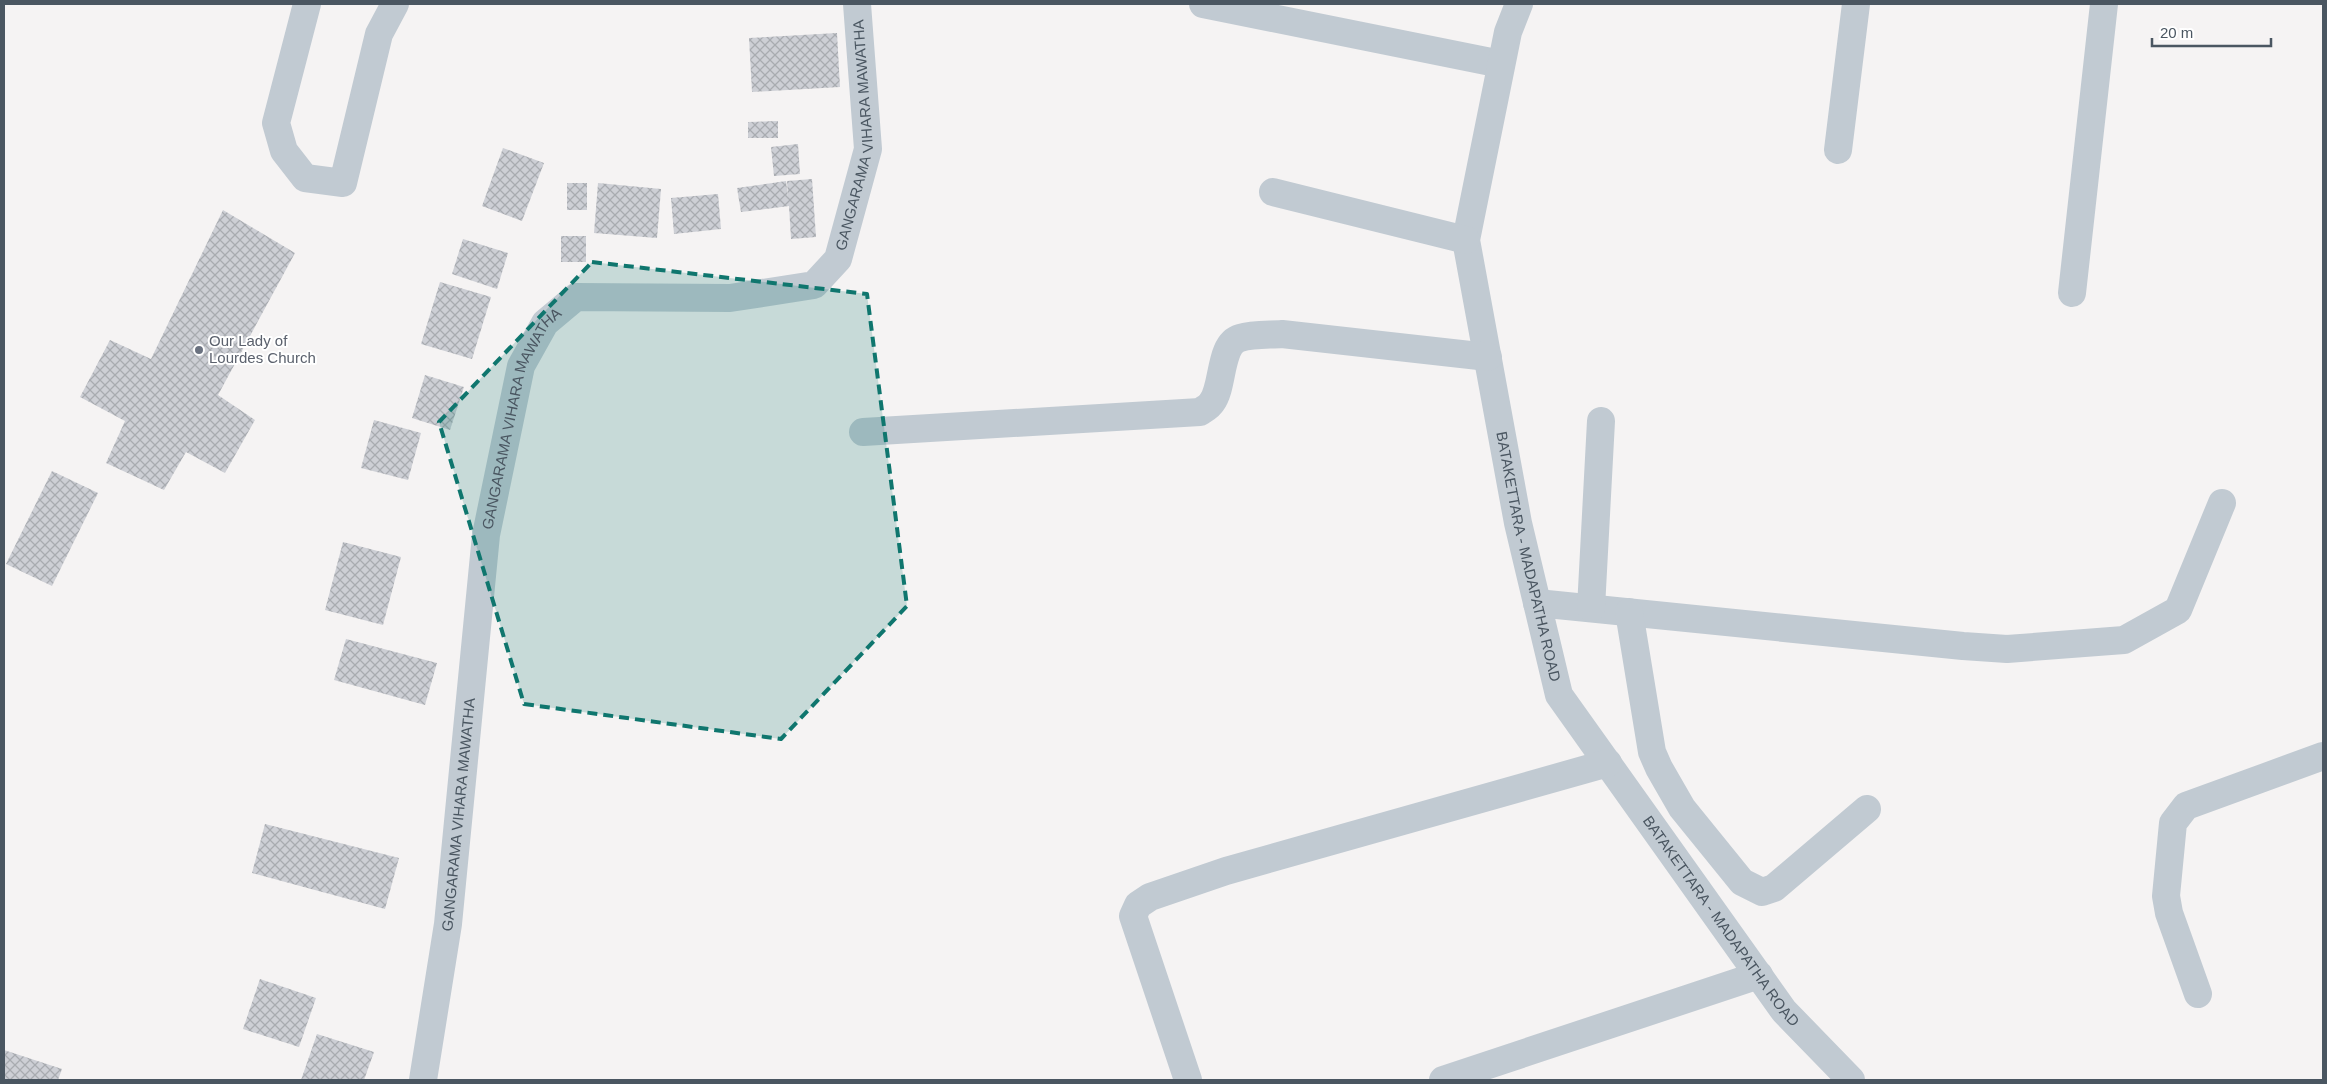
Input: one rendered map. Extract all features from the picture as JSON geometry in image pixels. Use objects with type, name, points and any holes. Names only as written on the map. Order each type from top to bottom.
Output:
[{"type":"street","points":[[307,4],[276,123],[284,151],[305,178],[343,183],[379,34],[395,4]]},
{"type":"street","name":"GANGARAMA VIHARA MAWATHA","points":[[423,1080],[448,924],[486,535],[521,366],[545,323],[576,297],[730,298],[814,285],[838,259],[868,149],[857,4]]},
{"type":"street","points":[[1203,4],[1501,64]]},
{"type":"street","name":"BATAKETTARA - MADAPATHA ROAD","points":[[1519,4],[1508,32],[1466,240],[1518,524],[1560,696],[1784,1011],[1851,1080]]},
{"type":"street","points":[[1838,150],[1856,4]]},
{"type":"street","points":[[2072,293],[2104,4]]},
{"type":"street","points":[[1273,192],[1466,240]]},
{"type":"street","points":[[863,432],[1200,412],[1211,404],[1219,390],[1226,350],[1238,338],[1259,335],[1282,334],[1488,357]]},
{"type":"street","points":[[1591,608],[1601,422]]},
{"type":"street","points":[[1537,603],[2006,649],[2124,640],[2178,610],[2222,503]]},
{"type":"street","points":[[1629,612],[1652,752],[1682,808],[1742,882],[1762,892],[1774,888],[1867,809]]},
{"type":"street","points":[[2198,994],[2169,912],[2166,896],[2173,823],[2186,806],[2323,756]]},
{"type":"street","points":[[1188,1080],[1133,916],[1138,905],[1150,898],[1226,871],[1608,763]]},
{"type":"street","points":[[1443,1080],[1759,975]]},
{"type":"highlighted area","points":[[592,262],[867,294],[907,606],[781,739],[524,704],[439,422]]},
{"type":"building","points":[[837,33],[840,87],[752,92],[749,38]]},
{"type":"building","points":[[778,121],[778,138],[748,138],[748,122]]},
{"type":"building","points":[[798,144],[800,174],[774,176],[771,147]]},
{"type":"building","points":[[503,148],[544,163],[522,221],[482,206]]},
{"type":"building","points":[[812,179],[816,237],[791,239],[789,206],[741,212],[737,188],[786,181],[788,197],[787,181]]},
{"type":"building","points":[[567,183],[587,183],[587,210],[567,210]]},
{"type":"building","points":[[598,183],[661,189],[657,238],[594,233]]},
{"type":"building","points":[[718,194],[721,229],[674,234],[671,198]]},
{"type":"building","name":"Our Lady of Lourdes Church","points":[[223,210],[295,253],[218,395],[255,420],[225,473],[186,452],[164,490],[106,463],[125,421],[80,397],[110,340],[151,359]]},
{"type":"building","points":[[561,236],[586,236],[586,262],[561,262]]},
{"type":"building","points":[[463,239],[508,253],[497,289],[452,274]]},
{"type":"building","points":[[440,282],[491,297],[472,359],[421,344]]},
{"type":"building","points":[[425,375],[464,387],[450,430],[412,418]]},
{"type":"building","points":[[374,420],[421,433],[408,480],[361,468]]},
{"type":"building","points":[[52,471],[98,493],[52,586],[6,564]]},
{"type":"building","points":[[343,542],[401,557],[383,625],[325,610]]},
{"type":"building","points":[[346,639],[437,663],[425,705],[334,680]]},
{"type":"building","points":[[265,824],[399,858],[385,909],[252,873]]},
{"type":"building","points":[[260,979],[316,998],[299,1047],[243,1029]]},
{"type":"building","points":[[317,1034],[374,1052],[364,1080],[301,1080]]},
{"type":"building","points":[[4,1050],[62,1069],[58,1080],[4,1080]]},
{"type":"place","name":"Our Lady of Lourdes Church","points":[[199,350]]}]
